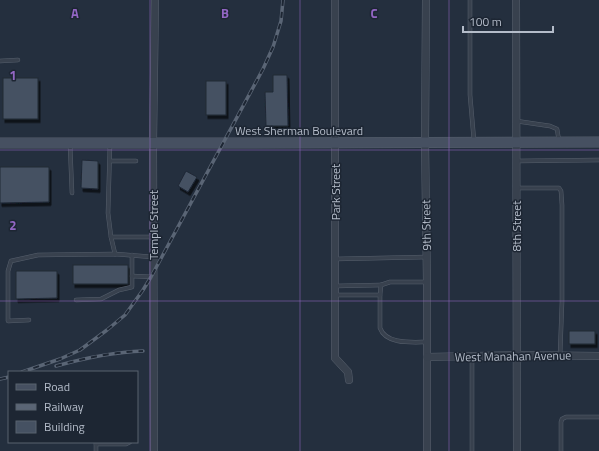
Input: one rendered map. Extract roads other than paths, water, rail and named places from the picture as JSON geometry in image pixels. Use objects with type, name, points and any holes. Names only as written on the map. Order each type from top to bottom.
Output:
[{"type":"main road","name":"West Sherman Boulevard","points":[[0,143],[599,142]]},
{"type":"street","name":"Temple Street","points":[[154,451],[153,143],[155,0]]},
{"type":"street","name":"Park Street","points":[[335,0],[335,358],[348,372],[349,380]]},
{"type":"street","name":"9th Street","points":[[426,0],[425,142],[428,342],[427,451]]},
{"type":"street","name":"8th Street","points":[[516,0],[517,451]]},
{"type":"street","name":"West Manahan Avenue","points":[[427,357],[517,355],[599,356]]},
{"type":"lane","points":[[470,0],[470,95],[474,142]]},
{"type":"lane","points":[[0,61],[18,60]]},
{"type":"lane","points":[[516,122],[550,126],[557,130],[559,142]]},
{"type":"lane","points":[[70,143],[72,193]]},
{"type":"lane","points":[[110,143],[108,213],[115,254]]},
{"type":"lane","points":[[516,161],[599,160]]},
{"type":"lane","points":[[110,161],[136,161]]},
{"type":"lane","points":[[516,188],[559,188],[561,191],[562,268],[560,356]]},
{"type":"lane","points":[[111,237],[153,237]]},
{"type":"lane","points":[[29,320],[8,321],[8,271],[11,261],[38,255],[115,254],[153,257]]},
{"type":"lane","points":[[76,300],[101,299],[119,290],[132,287],[132,255]]},
{"type":"lane","points":[[335,259],[427,257]]},
{"type":"lane","points":[[132,276],[154,277]]},
{"type":"lane","points":[[335,286],[381,285],[390,282],[427,282]]},
{"type":"lane","points":[[381,285],[380,328],[384,335],[400,341],[428,342]]},
{"type":"lane","points":[[335,295],[380,296]]},
{"type":"lane","points":[[472,356],[472,451]]},
{"type":"lane","points":[[561,451],[562,419],[566,417],[599,417]]},
{"type":"lane","points":[[96,451],[96,443],[128,443]]},
{"type":"railway","points":[[25,371],[60,359],[80,350],[125,315],[143,290],[263,69],[273,47],[281,21],[283,0]]},
{"type":"railway","points":[[56,366],[99,356],[143,351]]},
{"type":"railway","points":[[0,379],[8,377]]}]
